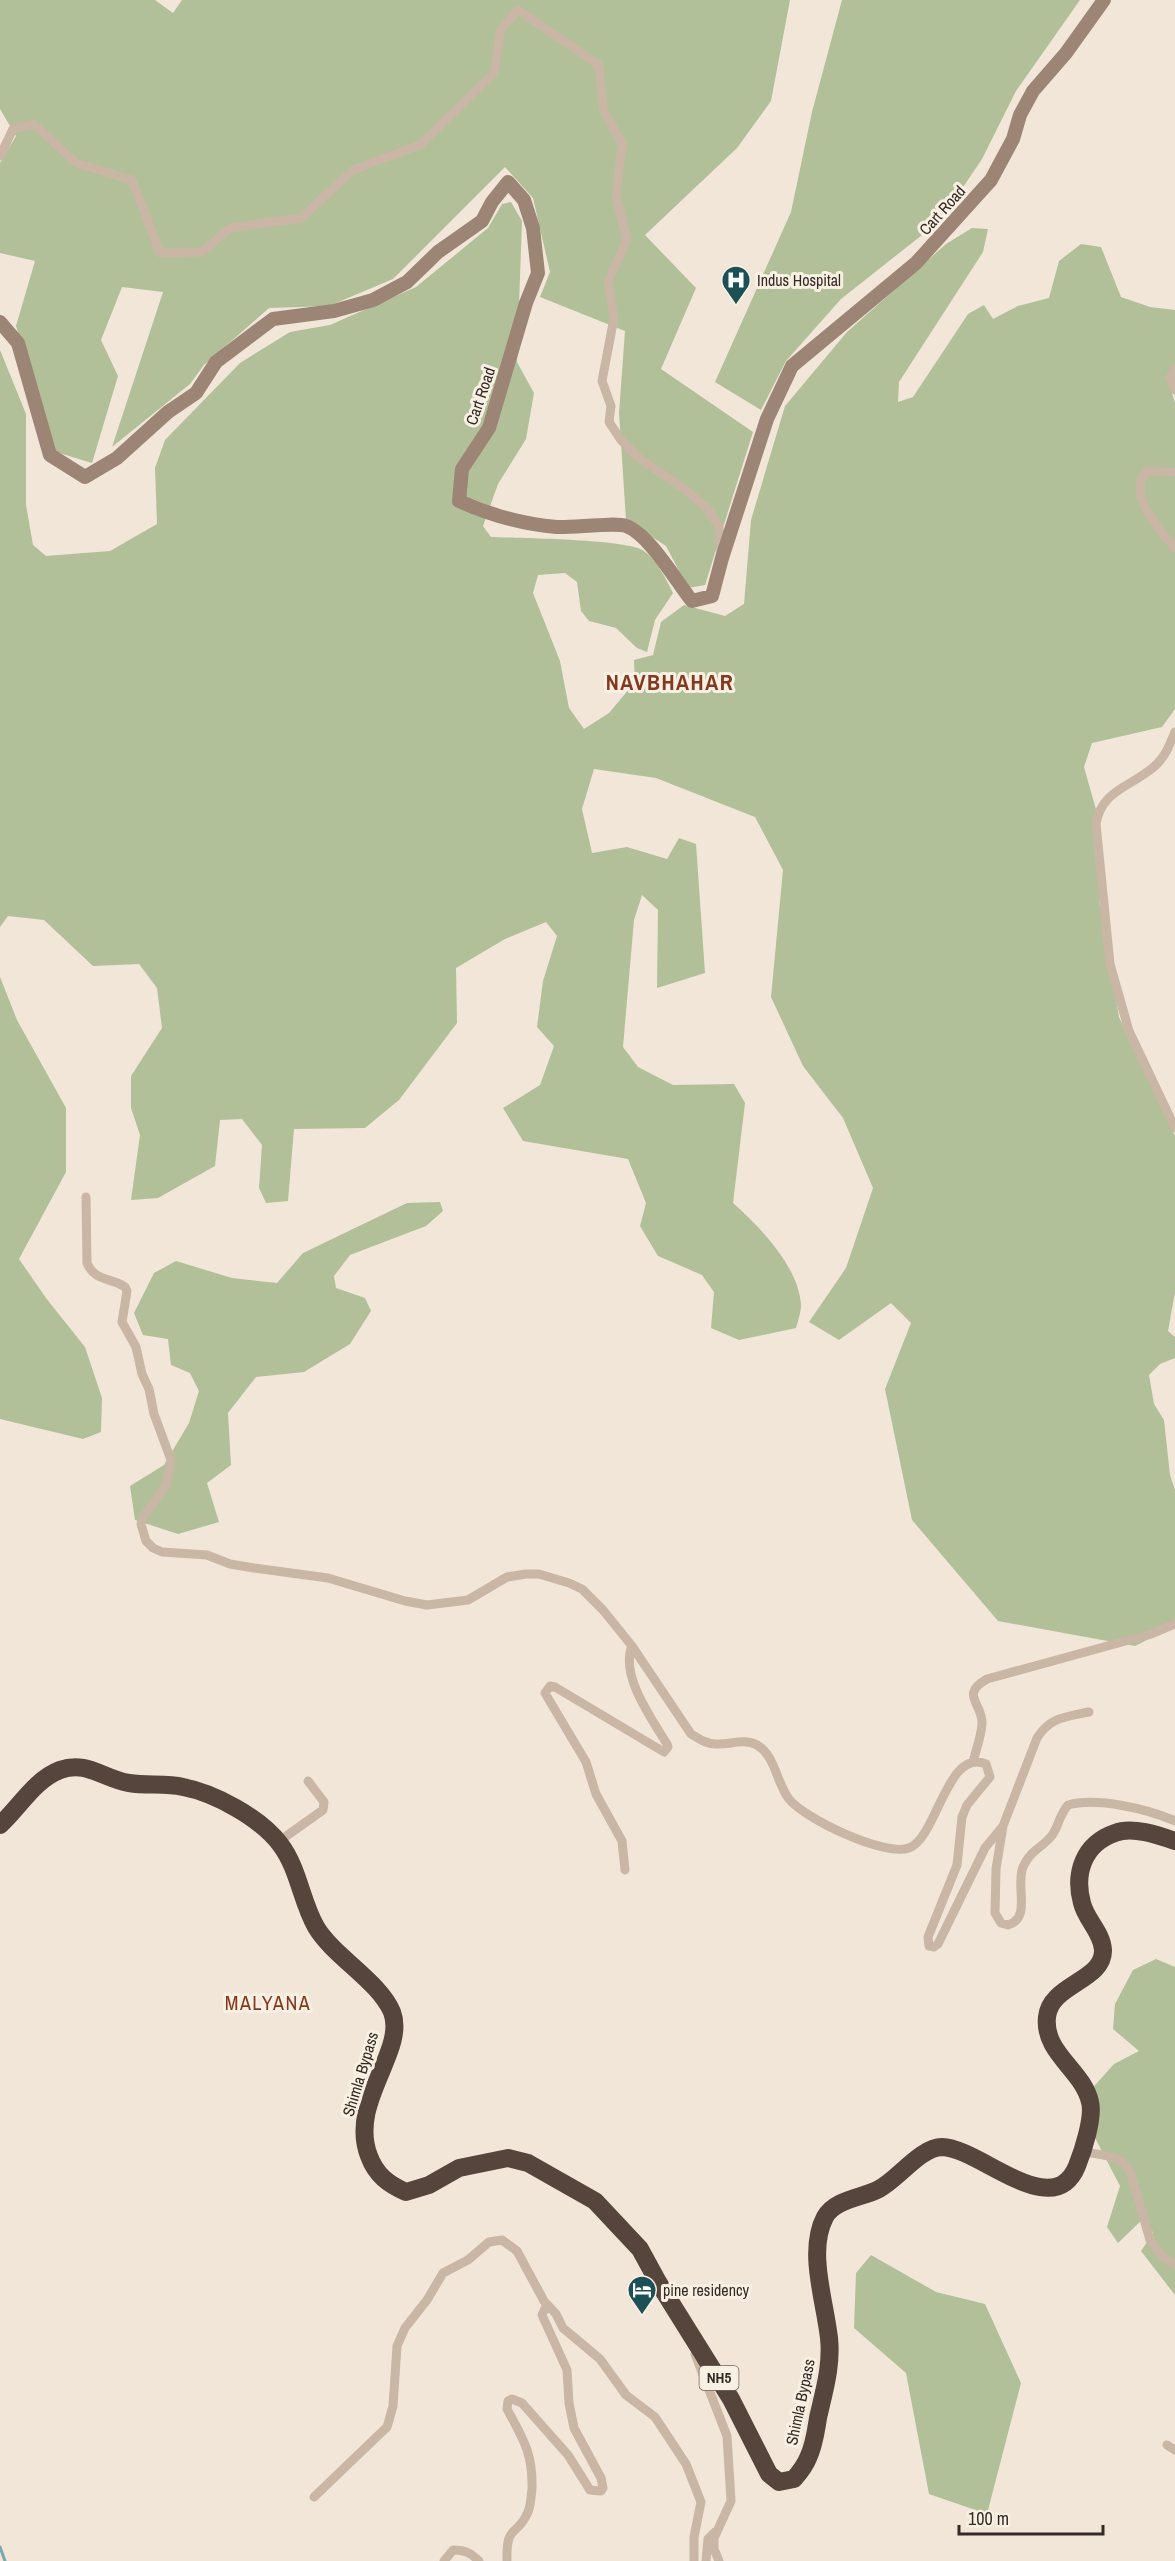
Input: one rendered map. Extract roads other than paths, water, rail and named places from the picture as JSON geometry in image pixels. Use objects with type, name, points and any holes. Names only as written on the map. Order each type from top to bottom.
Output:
[{"type":"highway","name":"Shimla Bypass","points":[[0,1825],[44,1780],[59,1771],[80,1766],[128,1783],[182,1787],[213,1796],[260,1825],[278,1842],[290,1860],[316,1927],[332,1947],[382,1996],[392,2013],[394,2030],[366,2109],[363,2130],[372,2166],[387,2184],[406,2192],[429,2185],[459,2168],[508,2158],[528,2163],[595,2200],[640,2248],[658,2282],[731,2399],[769,2474],[779,2482],[794,2479],[809,2457],[828,2380],[829,2340],[818,2270],[820,2234],[830,2209],[878,2189],[920,2156],[935,2148],[951,2149],[973,2157],[1022,2182],[1040,2188],[1055,2188],[1066,2182],[1076,2169],[1082,2151],[1089,2124],[1091,2103],[1083,2084],[1056,2051],[1048,2033],[1047,2016],[1053,2001],[1067,1988],[1092,1972],[1100,1963],[1103,1952],[1100,1938],[1083,1907],[1078,1883],[1081,1864],[1095,1845],[1116,1832],[1136,1831],[1175,1840]]},
{"type":"main road","name":"Cart Road","points":[[0,321],[18,344],[50,455],[85,477],[117,458],[168,412],[196,393],[216,362],[273,319],[334,311],[373,300],[407,282],[438,252],[482,221],[492,202],[508,182],[524,200],[533,228],[538,273],[526,303],[489,428],[462,469],[459,501],[495,518],[557,527],[626,526],[656,549],[667,569],[692,601],[712,596],[767,419],[792,366],[916,263],[991,180],[1013,140],[1020,115],[1033,91],[1066,52],[1104,0]]},
{"type":"street","points":[[0,156],[13,129],[34,124],[76,163],[132,180],[160,253],[202,252],[230,228],[301,218],[353,170],[420,145],[494,73],[501,28],[518,10],[599,65],[603,109],[622,144],[616,197],[627,239],[608,282],[614,318],[602,381],[611,406],[609,422],[621,440],[639,458],[683,488],[708,509],[719,527],[722,558]]},
{"type":"street","points":[[1175,368],[1170,378],[1175,390]]},
{"type":"street","points":[[1174,471],[1148,471],[1142,476],[1139,485],[1143,503],[1161,532],[1175,548]]},
{"type":"street","points":[[1175,732],[1168,749],[1158,763],[1105,800],[1098,812],[1096,824],[1110,964],[1129,1032],[1175,1128]]},
{"type":"street","points":[[86,1197],[87,1263],[90,1271],[99,1278],[125,1287],[122,1322],[136,1347],[154,1414],[171,1460],[166,1486],[143,1517],[141,1524],[146,1541],[153,1548],[162,1552],[207,1555],[230,1564],[328,1578],[405,1602],[427,1605],[468,1600],[507,1577],[539,1574],[582,1589],[598,1604],[632,1646],[691,1734],[703,1742],[716,1744],[747,1742],[758,1746],[768,1757],[790,1801],[804,1812],[845,1834],[882,1847],[897,1850],[910,1848],[922,1838],[952,1780],[963,1768],[973,1762],[980,1761],[986,1764],[990,1777],[967,1805],[963,1817],[957,1865],[928,1937],[930,1946],[934,1947],[938,1944],[985,1848],[1003,1826]]},
{"type":"street","points":[[973,1762],[982,1720],[973,1698],[973,1690],[978,1684],[987,1679],[1151,1634],[1175,1624]]},
{"type":"street","points":[[625,1870],[622,1841],[596,1794],[586,1762],[544,1693],[550,1686],[562,1690],[664,1752],[668,1747],[667,1744],[642,1702],[629,1671],[627,1662],[632,1646]]},
{"type":"street","points":[[1089,1712],[1060,1718],[1044,1725],[1037,1738],[1003,1826],[996,1869],[994,1913],[1001,1923],[1008,1925],[1015,1923],[1020,1917],[1020,1877],[1027,1858],[1035,1848],[1052,1836],[1068,1805],[1088,1803],[1132,1808],[1175,1821]]},
{"type":"street","points":[[278,1842],[323,1810],[324,1802],[308,1781]]},
{"type":"street","points":[[1082,2151],[1117,2158],[1125,2163],[1132,2178],[1150,2240],[1161,2254],[1175,2265]]},
{"type":"street","points":[[314,2497],[387,2427],[393,2406],[399,2337],[423,2306],[443,2273],[468,2260],[489,2242],[502,2240],[517,2251],[563,2328],[600,2359],[626,2395],[656,2417],[686,2464],[701,2502],[694,2537],[694,2561]]},
{"type":"street","points":[[507,2561],[507,2541],[512,2530],[528,2513],[532,2483],[531,2459],[507,2409],[508,2401],[512,2399],[522,2403],[568,2455],[590,2490],[601,2492],[603,2488],[602,2478],[574,2428],[569,2403],[567,2370],[542,2315],[547,2304]]},
{"type":"street","points":[[688,2329],[696,2357],[726,2436],[731,2501],[717,2530],[714,2549],[719,2561]]},
{"type":"street","points":[[706,2561],[708,2539],[717,2530]]},
{"type":"street","points":[[444,2561],[453,2550],[461,2550],[468,2552],[479,2561]]},
{"type":"waterway","points":[[0,2547],[5,2561]]},
{"type":"place","name":"Indus Hospital","points":[[736,306]]},
{"type":"place","name":"pine residency","points":[[642,2316]]},
{"type":"district","name":"NAVBHAHAR","points":[[670,682]]},
{"type":"district","name":"MALYANA","points":[[268,2003]]}]
